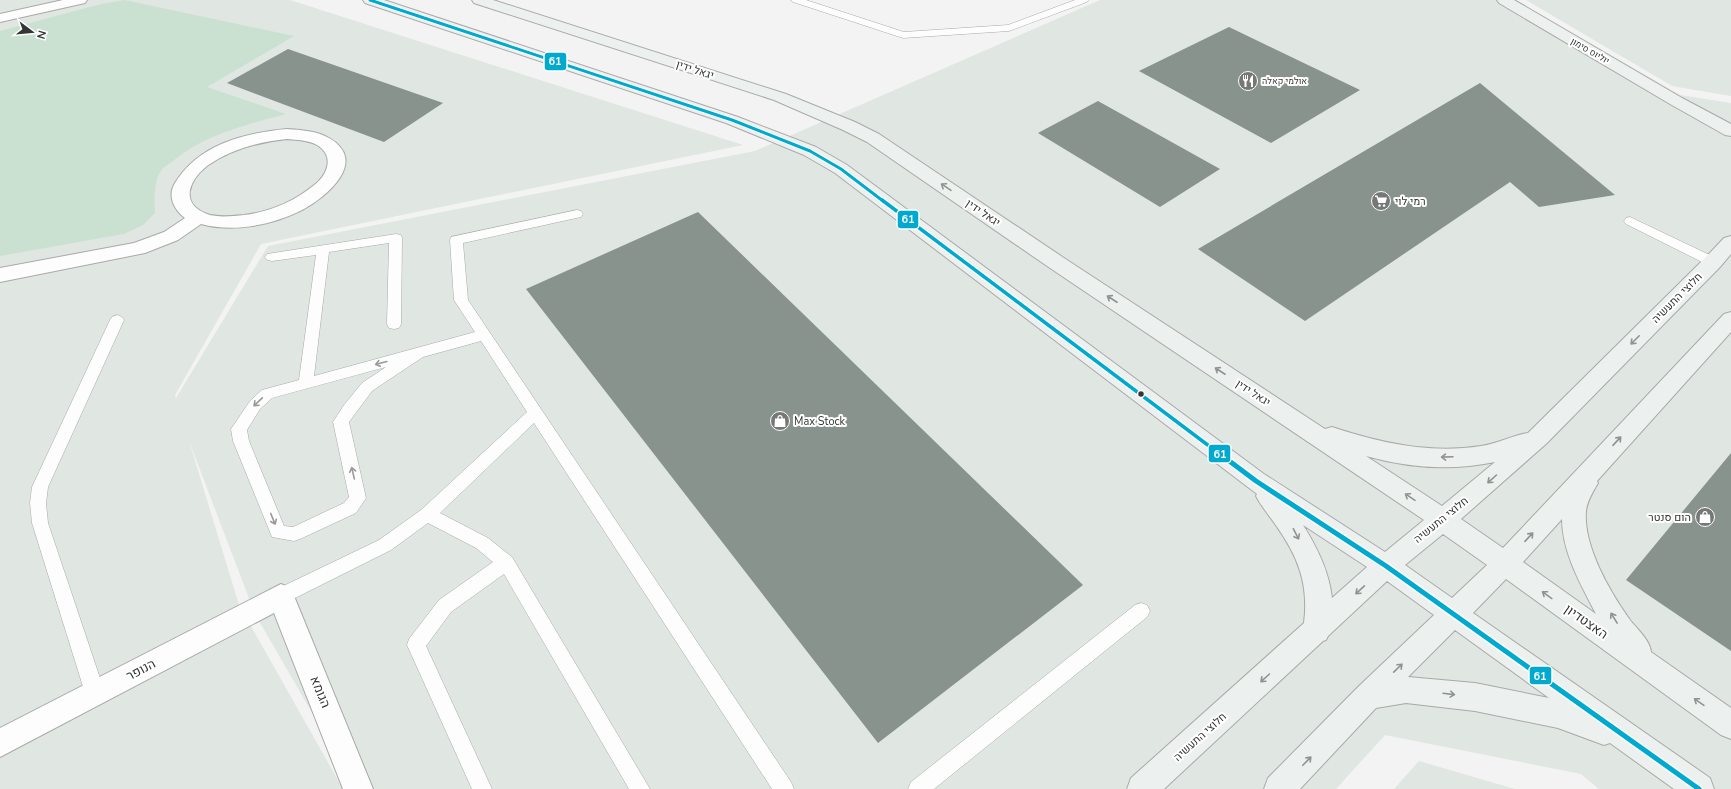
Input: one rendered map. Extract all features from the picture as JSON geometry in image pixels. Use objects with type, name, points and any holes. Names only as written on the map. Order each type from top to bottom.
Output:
[{"type":"main road","points":[[370,0],[732,120],[810,151],[841,169],[1256,481],[1386,566],[1699,789]]},
{"type":"main road","name":"יגאל ידין","points":[[479,0],[780,97],[850,126],[873,138],[1057,263],[1442,519]]},
{"type":"main road","name":"יוליוס סימון","points":[[1504,0],[1676,101],[1731,131]]},
{"type":"main road","name":"יוליוס סימון","points":[[1676,101],[1701,110],[1731,117]]},
{"type":"main road","name":"חלוצי התעשיה","points":[[1142,789],[1386,566],[1481,488],[1539,437],[1713,262],[1731,242]]},
{"type":"main road","points":[[1280,789],[1369,696],[1505,564],[1731,319]]},
{"type":"main road","points":[[1300,424],[1339,439],[1370,448],[1405,456],[1434,458],[1486,455],[1512,449],[1539,437]]},
{"type":"main road","points":[[1595,465],[1580,493],[1574,512],[1576,535],[1583,557],[1597,591],[1616,621],[1634,647],[1666,679]]},
{"type":"main road","points":[[1256,481],[1292,526],[1308,558],[1319,595],[1317,630]]},
{"type":"main road","name":"האצטדיון","points":[[1442,519],[1731,725]]},
{"type":"main road","points":[[1369,696],[1406,690],[1475,697],[1558,714],[1586,723],[1637,744]]},
{"type":"street","points":[[0,8],[25,0]]},
{"type":"street","points":[[0,18],[80,0]]},
{"type":"street","points":[[0,275],[138,249],[171,236],[199,217],[220,222],[244,221],[270,216],[294,207],[314,195],[329,181],[337,167],[337,155],[330,145],[324,141],[297,134],[264,136],[230,147],[200,164],[183,184],[180,191],[182,204],[186,209],[199,217]]},
{"type":"street","name":"הנופר","points":[[0,743],[281,596]]},
{"type":"street","name":"הגומא","points":[[281,596],[358,789]]},
{"type":"lane","points":[[796,0],[903,35],[1009,28],[1084,0]]},
{"type":"lane","points":[[577,214],[456,240],[461,300],[784,789]]},
{"type":"lane","points":[[1630,220],[1713,262]]},
{"type":"lane","points":[[272,257],[396,238],[394,324]]},
{"type":"lane","points":[[306,383],[323,249]]},
{"type":"lane","points":[[96,693],[40,523],[38,503],[40,487],[117,320]]},
{"type":"lane","points":[[418,353],[367,388],[349,409],[341,422],[358,498],[350,508],[294,534],[278,532],[241,441],[239,429],[255,405],[267,394],[484,335]]},
{"type":"lane","points":[[281,596],[385,545],[427,515],[535,413]]},
{"type":"lane","points":[[427,515],[482,543],[506,562],[640,789]]},
{"type":"lane","points":[[482,789],[416,645],[445,606],[506,562]]},
{"type":"lane","points":[[918,789],[1141,611]]},
{"type":"shaded area","points":[[0,0],[290,0],[743,145],[261,244],[175,395],[176,398],[268,246],[755,151],[1100,0],[1516,0],[1680,95],[1731,103],[1731,789],[1599,789],[1581,774],[1385,735],[1336,789],[356,789],[255,614],[189,441],[239,605],[343,789],[0,789]]},
{"type":"shaded area","points":[[1526,0],[1731,0],[1731,96],[1672,86]]},
{"type":"shaded area","points":[[1419,761],[1515,789],[1394,789]]},
{"type":"green space","points":[[125,0],[294,36],[207,87],[286,114],[212,137],[185,152],[165,167],[157,180],[155,213],[143,225],[124,234],[0,256],[0,31],[101,4]]},
{"type":"building","name":"אולמי קאלה","points":[[1229,27],[1360,90],[1271,143],[1139,71]]},
{"type":"building","points":[[288,49],[443,103],[384,142],[227,83]]},
{"type":"building","name":"רמי לוי","points":[[1480,83],[1615,195],[1539,207],[1510,182],[1305,321],[1198,249]]},
{"type":"building","points":[[1098,101],[1220,169],[1160,207],[1038,133]]},
{"type":"building","points":[[698,212],[1083,585],[878,743],[526,289]]},
{"type":"building","name":"הום סנטר","points":[[1731,453],[1731,651],[1626,580]]},
{"type":"transit line","name":"61","points":[[370,0],[732,120],[810,151],[841,169],[1256,481],[1386,566],[1699,789]]},
{"type":"place","name":"אולמי קאלה","points":[[1248,81]]},
{"type":"place","name":"רמי לוי","points":[[1381,201]]},
{"type":"place","name":"Max Stock","points":[[780,421]]},
{"type":"place","name":"הום סנטר","points":[[1705,517]]}]
